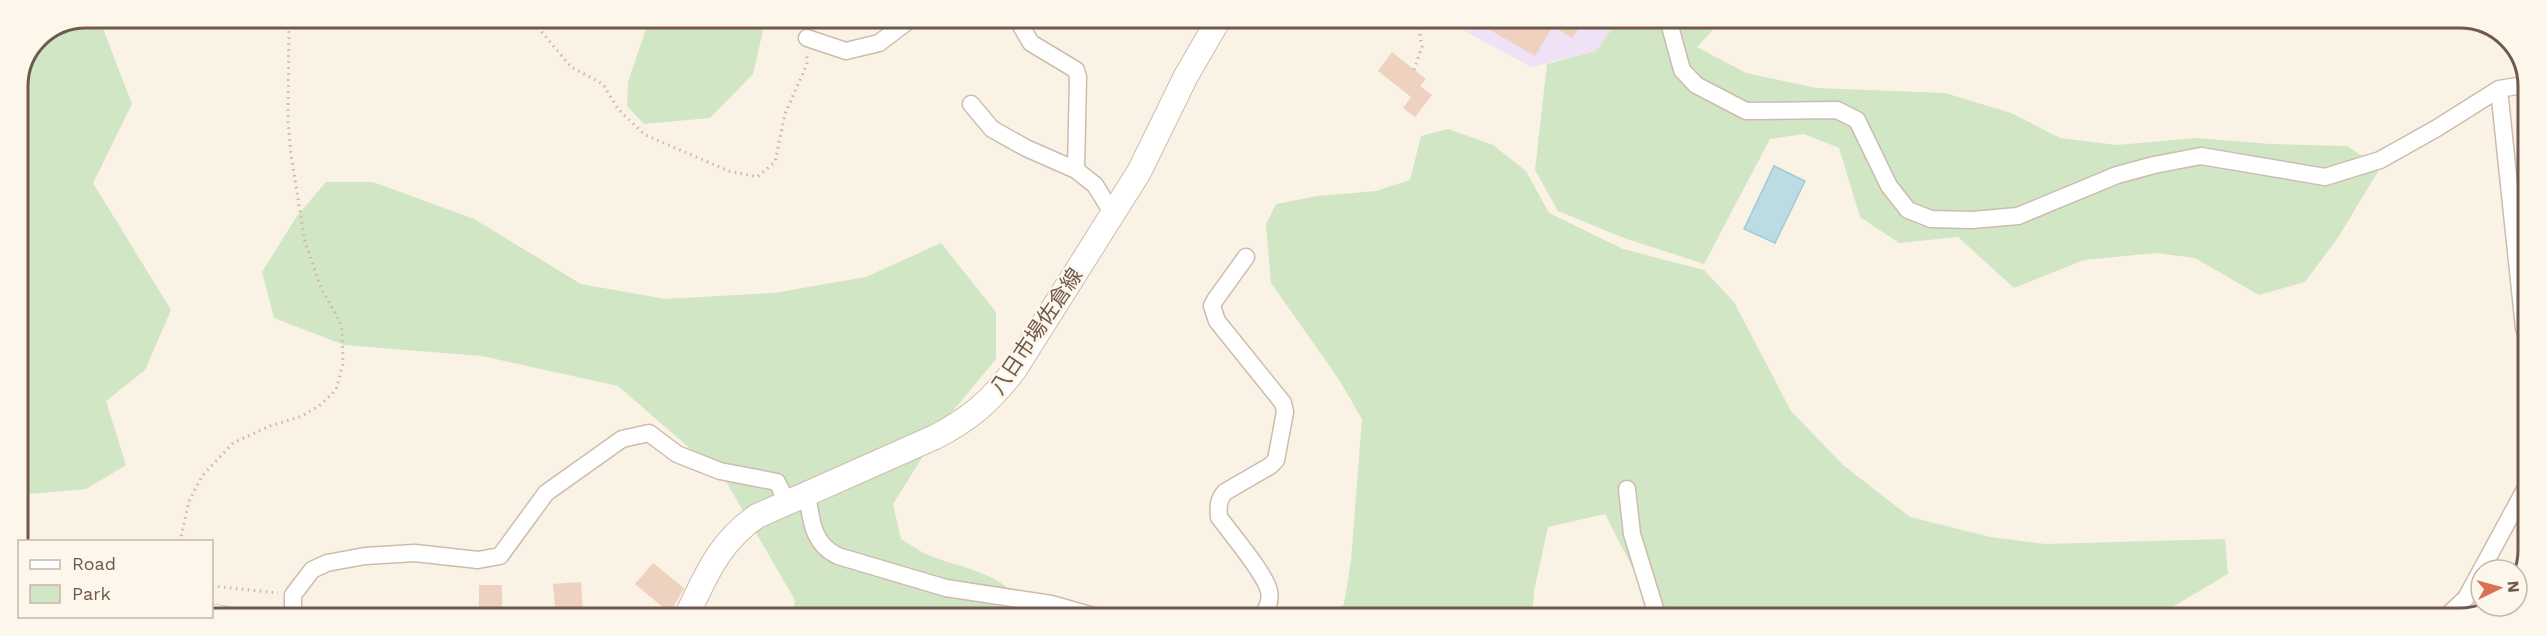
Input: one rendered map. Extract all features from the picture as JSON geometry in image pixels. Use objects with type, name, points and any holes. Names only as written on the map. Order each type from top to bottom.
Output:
[{"type":"main road","name":"八日市場佐倉線","points":[[690,608],[708,569],[737,529],[756,516],[935,437],[977,412],[991,399],[1015,369],[1139,172],[1186,76],[1214,28]]},
{"type":"street","points":[[807,38],[846,51],[879,43],[899,28]]},
{"type":"street","points":[[1022,28],[1031,44],[1076,70],[1078,77],[1076,170]]},
{"type":"street","points":[[1670,28],[1682,70],[1696,85],[1746,111],[1837,110],[1857,120],[1889,186],[1908,210],[1930,219],[1972,220],[2018,216],[2117,175],[2201,156],[2325,177],[2380,160],[2499,89],[2518,86]]},
{"type":"street","points":[[2499,89],[2518,271]]},
{"type":"street","points":[[971,104],[992,129],[1026,148],[1076,170],[1095,185],[1113,214]]},
{"type":"street","points":[[1246,258],[1215,300],[1213,314],[1216,321],[1283,404],[1284,412],[1276,460],[1270,466],[1225,492],[1220,498],[1218,507],[1219,517],[1265,581],[1269,600],[1267,608]]},
{"type":"street","points":[[293,608],[293,596],[312,570],[327,563],[365,556],[416,553],[478,560],[500,556],[546,493],[622,439],[649,433],[677,454],[720,471],[777,482],[797,498],[818,541],[827,551],[838,556],[946,588],[1065,608]]},
{"type":"street","points":[[1627,489],[1632,534],[1655,608]]},
{"type":"street","points":[[2456,608],[2466,598],[2518,502]]},
{"type":"path","points":[[180,540],[189,501],[202,476],[233,443],[270,426],[302,416],[319,406],[336,390],[343,364],[342,330],[339,320],[321,288],[305,242],[288,120],[289,28]]},
{"type":"path","points":[[538,28],[571,67],[603,84],[618,109],[645,135],[729,171],[757,177],[775,162],[785,114],[807,64],[807,38]]},
{"type":"path","points":[[1414,70],[1422,47],[1419,28]]},
{"type":"path","points":[[213,586],[293,596]]},
{"type":"shaded area","points":[[1460,28],[1613,28],[1596,51],[1531,67]]},
{"type":"green space","points":[[103,28],[132,104],[93,183],[171,310],[145,370],[106,401],[126,465],[86,489],[29,494],[28,86],[38,54],[54,38],[75,30]]},
{"type":"green space","points":[[646,28],[764,28],[753,74],[710,118],[644,124],[627,106],[628,82]]},
{"type":"green space","points":[[1613,28],[1715,28],[1697,47],[1746,73],[1816,88],[1945,93],[2011,113],[2060,138],[2117,145],[2197,138],[2270,144],[2347,146],[2380,168],[2339,236],[2305,282],[2259,295],[2195,258],[2156,253],[2084,260],[2014,288],[1958,237],[1899,243],[1860,217],[1839,148],[1804,134],[1770,139],[1704,264],[1624,238],[1558,211],[1535,170],[1547,64],[1596,51]]},
{"type":"green space","points":[[1448,129],[1493,145],[1526,171],[1549,213],[1623,249],[1704,270],[1734,302],[1791,411],[1843,465],[1910,517],[1990,537],[2045,544],[2225,539],[2228,574],[2171,608],[1653,608],[1605,514],[1548,527],[1534,591],[1533,608],[1338,608],[1344,604],[1351,561],[1362,419],[1338,378],[1271,283],[1266,224],[1276,204],[1318,196],[1376,191],[1410,180],[1421,136]]},
{"type":"green space","points":[[326,182],[373,182],[474,219],[581,284],[665,299],[774,293],[866,277],[941,243],[996,312],[996,359],[947,418],[893,504],[901,539],[929,555],[974,570],[1001,583],[1012,592],[1022,608],[794,608],[795,600],[724,478],[618,386],[482,356],[344,345],[274,318],[262,272],[297,216]]},
{"type":"water","points":[[1774,166],[1805,181],[1775,243],[1744,229]]},
{"type":"building","points":[[1487,28],[1552,28],[1535,56]]},
{"type":"building","points":[[1556,28],[1579,28],[1572,38]]},
{"type":"building","points":[[1392,52],[1426,79],[1420,86],[1432,95],[1415,117],[1403,108],[1411,97],[1378,71]]},
{"type":"building","points":[[653,563],[684,588],[673,608],[664,608],[635,584]]},
{"type":"building","points":[[581,582],[583,608],[555,608],[553,584]]},
{"type":"building","points":[[479,585],[502,585],[502,608],[479,608]]}]
